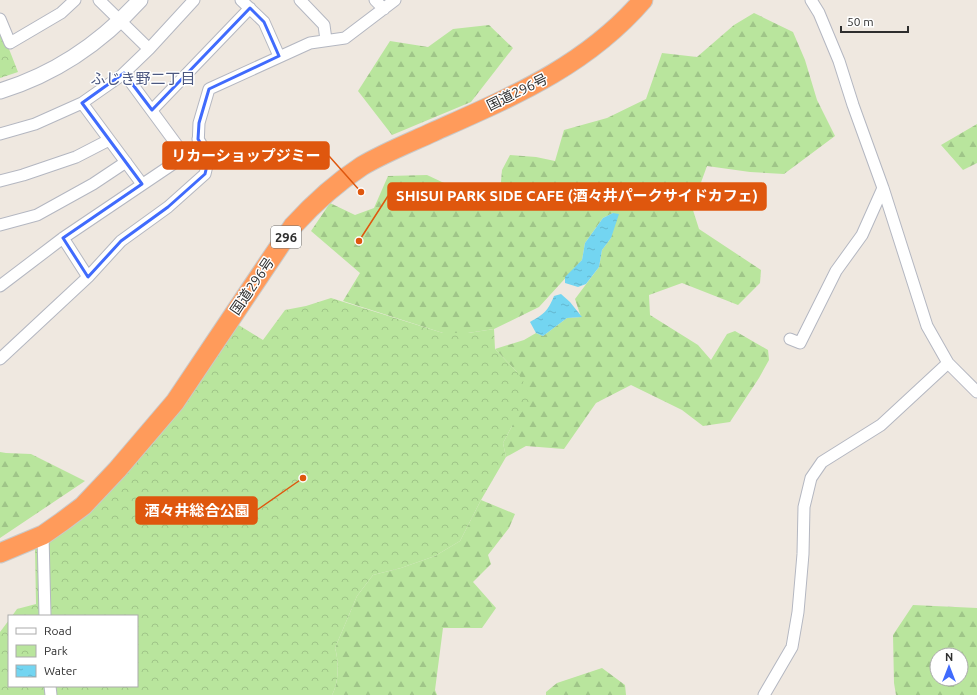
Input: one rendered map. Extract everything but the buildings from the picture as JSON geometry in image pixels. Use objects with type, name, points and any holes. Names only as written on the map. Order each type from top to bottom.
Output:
[{"type":"highway","name":"国道296号","points":[[0,553],[43,535],[83,506],[138,446],[175,402],[294,226],[315,202],[362,166],[534,86],[571,63],[604,39],[630,15],[643,0]]},
{"type":"street","points":[[0,19],[10,43],[61,13],[75,0]]},
{"type":"street","points":[[99,0],[149,49]]},
{"type":"street","points":[[0,91],[35,78],[85,50],[121,22],[140,0]]},
{"type":"street","points":[[0,134],[35,124],[82,103],[124,73],[149,49],[194,0]]},
{"type":"street","points":[[241,0],[264,22],[279,56]]},
{"type":"street","points":[[300,0],[324,25],[326,40]]},
{"type":"street","points":[[375,0],[384,8]]},
{"type":"street","points":[[0,286],[63,238],[198,147],[199,123],[209,89],[310,43],[345,38],[395,0]]},
{"type":"street","points":[[811,0],[819,13],[839,61],[883,188],[927,326],[948,363],[977,392]]},
{"type":"street","points":[[152,110],[250,8]]},
{"type":"street","points":[[124,73],[185,156]]},
{"type":"street","points":[[82,103],[142,184]]},
{"type":"street","points":[[0,359],[88,277],[121,241],[168,207],[205,174],[210,157],[198,139]]},
{"type":"street","points":[[0,181],[23,175],[76,157],[109,140]]},
{"type":"street","points":[[0,225],[37,215],[93,184],[126,162]]},
{"type":"street","points":[[790,339],[800,343],[836,271],[862,234],[883,188]]},
{"type":"street","points":[[63,238],[88,277]]},
{"type":"street","points":[[764,695],[792,647],[798,612],[803,554],[804,507],[811,478],[822,462],[881,425],[948,363]]},
{"type":"street","points":[[43,535],[45,615]]},
{"type":"highlighted area","points":[[250,8],[264,22],[279,56],[209,89],[199,123],[198,139],[209,157],[205,174],[168,207],[121,241],[88,277],[63,238],[142,184],[82,103],[124,73],[152,110]]},
{"type":"green space","points":[[754,13],[793,32],[805,60],[817,100],[835,136],[784,174],[750,172],[707,166],[692,207],[699,229],[761,270],[760,283],[738,305],[682,283],[649,295],[650,315],[698,345],[711,360],[727,334],[735,331],[768,350],[769,360],[759,378],[730,422],[703,426],[682,410],[631,385],[596,403],[564,449],[526,446],[506,457],[503,443],[512,426],[517,372],[495,349],[524,340],[536,333],[543,336],[567,318],[581,317],[575,299],[599,267],[602,250],[611,238],[613,213],[603,218],[585,243],[582,260],[539,307],[494,329],[468,333],[443,333],[343,301],[360,273],[311,231],[330,203],[355,215],[374,208],[388,176],[427,175],[457,189],[467,206],[500,193],[502,170],[510,155],[536,157],[555,161],[564,130],[607,118],[646,99],[662,53],[697,57],[734,25]]},
{"type":"green space","points":[[489,25],[513,48],[471,102],[392,135],[358,91],[390,41],[428,47],[453,29]]},
{"type":"green space","points":[[0,26],[18,72],[0,78]]},
{"type":"green space","points":[[977,124],[977,163],[963,170],[941,145]]},
{"type":"green space","points":[[331,298],[443,333],[468,333],[494,329],[495,349],[517,372],[533,396],[512,426],[503,443],[506,457],[481,500],[460,541],[435,556],[401,568],[373,575],[357,596],[335,648],[338,672],[332,695],[0,695],[0,632],[8,621],[8,687],[138,687],[138,615],[13,615],[17,609],[36,604],[35,548],[237,324],[263,340],[285,310],[306,306]]},
{"type":"green space","points":[[0,452],[31,454],[85,481],[0,538]]},
{"type":"green space","points":[[481,500],[515,514],[509,528],[488,555],[491,564],[473,582],[496,608],[482,628],[443,628],[435,690],[437,695],[332,695],[338,672],[335,648],[357,596],[373,575],[401,568],[435,556],[460,541]]},
{"type":"green space","points":[[913,605],[977,608],[977,695],[896,695],[894,683],[893,635]]},
{"type":"green space","points":[[602,668],[625,685],[626,695],[546,695],[546,692],[557,683]]},
{"type":"water","points":[[613,213],[619,214],[611,238],[602,250],[599,267],[586,284],[578,287],[565,283],[565,277],[582,260],[585,243],[603,218]]},
{"type":"water","points":[[561,294],[570,302],[582,317],[567,318],[543,336],[536,333],[530,322],[545,312],[554,296]]},
{"type":"place","name":"リカーショップジミー","points":[[361,192]]},
{"type":"place","name":"SHISUI PARK SIDE CAFE (酒々井パークサイドカフェ)","points":[[359,241]]},
{"type":"place","name":"酒々井総合公園","points":[[303,478]]},
{"type":"district","name":"ふじき野二丁目","points":[[143,78]]}]
